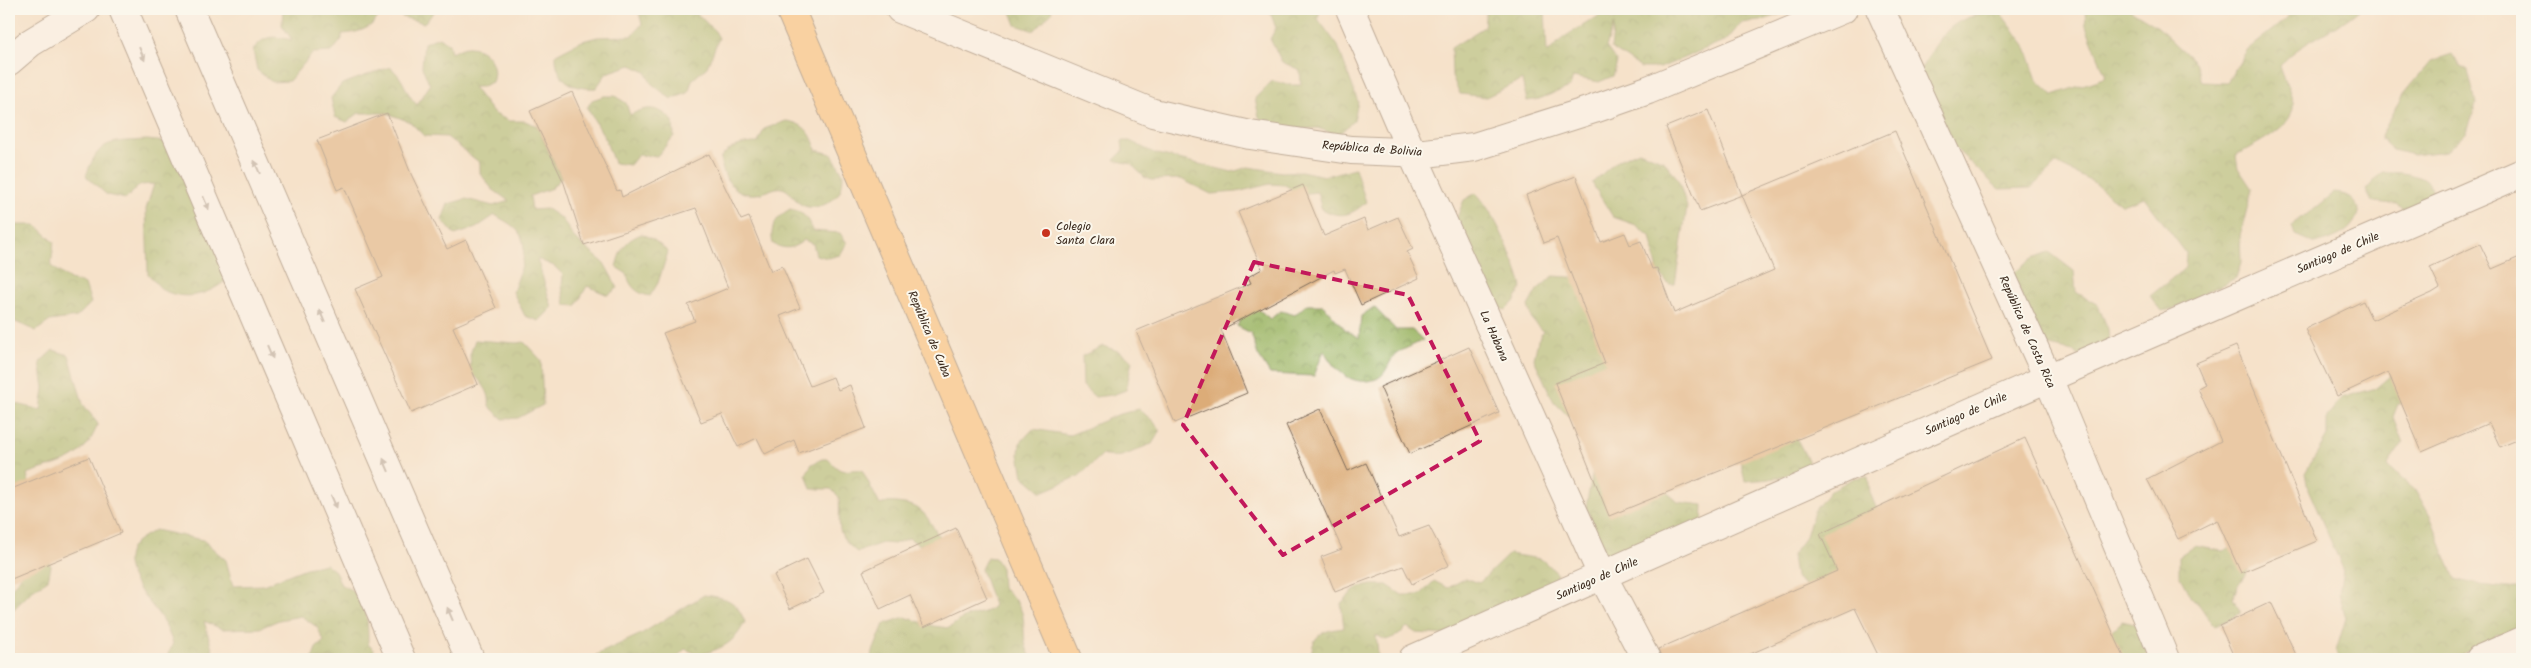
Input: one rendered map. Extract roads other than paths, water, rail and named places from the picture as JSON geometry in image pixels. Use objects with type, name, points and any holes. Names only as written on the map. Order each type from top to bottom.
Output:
[{"type":"main road","name":"República de Cuba","points":[[790,9],[1068,659]]},
{"type":"street","points":[[9,61],[30,43],[86,9]]},
{"type":"street","points":[[123,9],[401,659]]},
{"type":"street","points":[[189,9],[470,659]]},
{"type":"street","name":"República de Bolivia","points":[[900,9],[1153,113],[1250,135],[1351,150],[1412,153],[1474,147],[1549,124],[1648,90],[1843,9]]},
{"type":"street","name":"La Habana","points":[[1350,9],[1412,153],[1603,577],[1646,659]]},
{"type":"street","name":"República de Costa Rica","points":[[1880,9],[2048,378],[2166,659]]},
{"type":"street","name":"Santiago de Chile","points":[[1413,659],[1603,577],[2048,378],[2522,173]]},
{"type":"street","points":[[2480,659],[2522,640]]},
{"type":"place","name":"Colegio Santa Clara","points":[[1046,233]]}]
